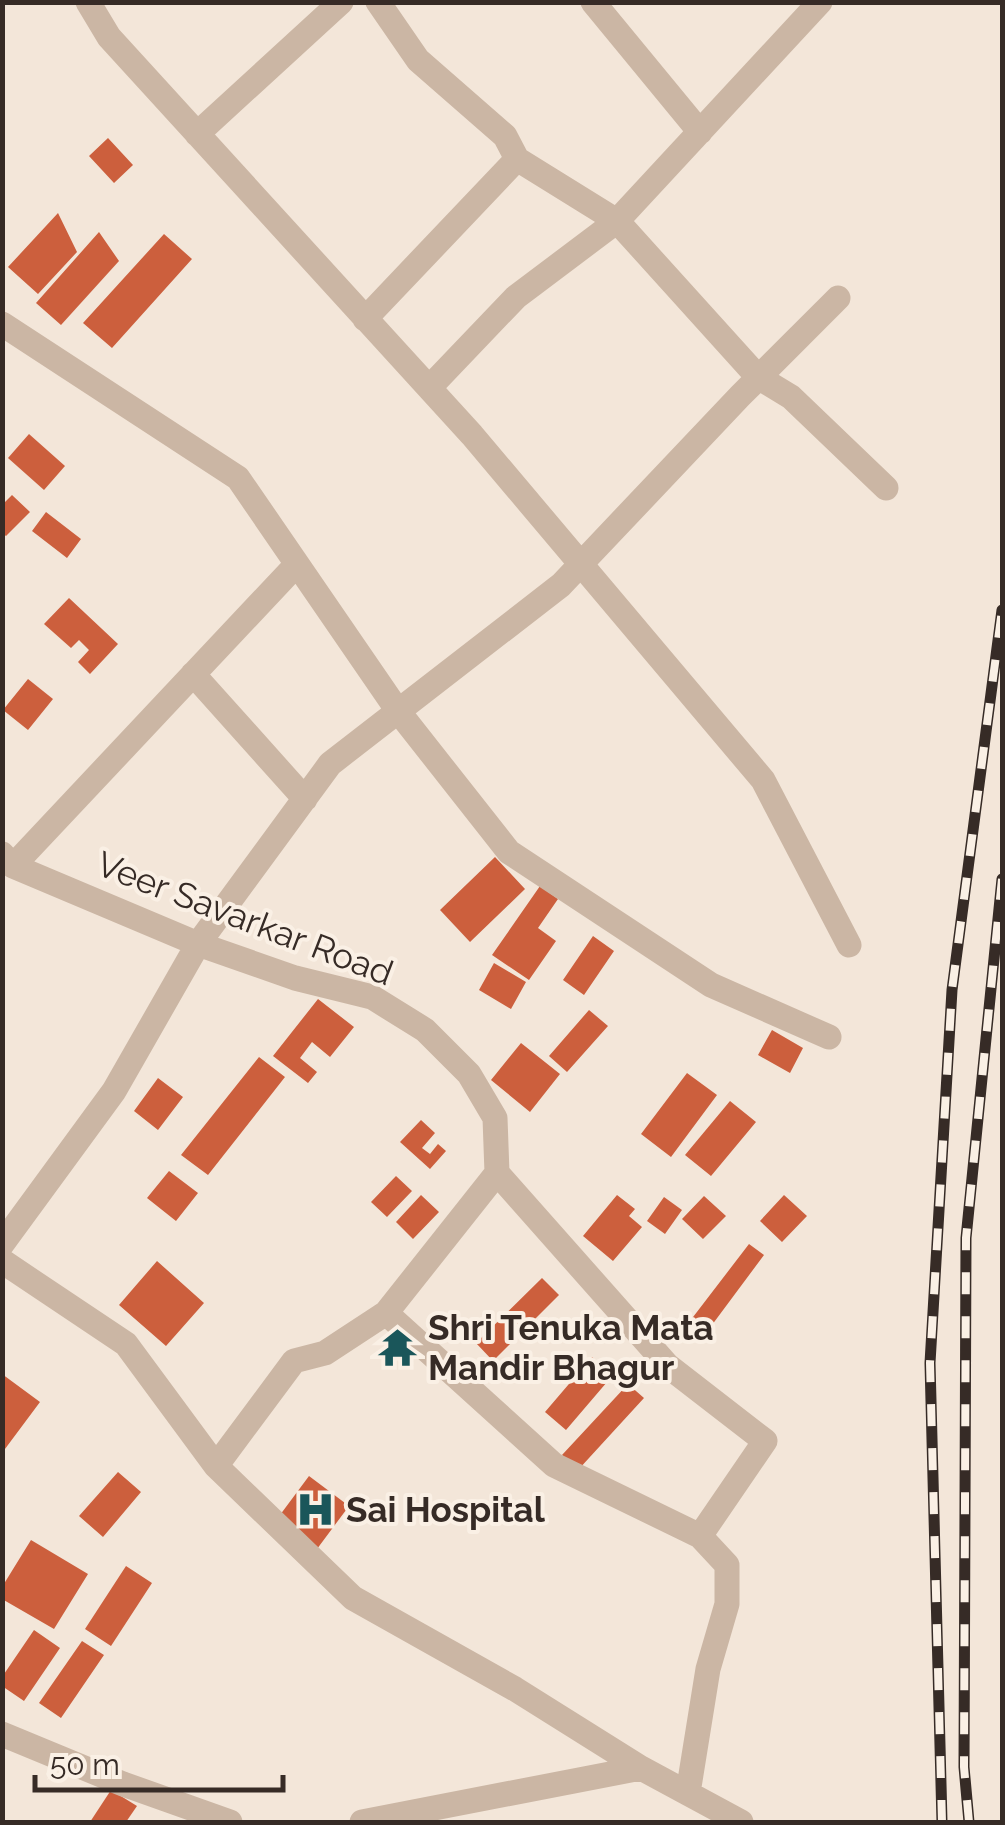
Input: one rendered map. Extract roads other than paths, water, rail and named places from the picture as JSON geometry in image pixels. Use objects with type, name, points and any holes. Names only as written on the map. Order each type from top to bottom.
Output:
[{"type":"street","points":[[88,2],[109,37],[429,388],[762,780],[849,945]]},
{"type":"street","points":[[196,134],[341,2]]},
{"type":"street","points":[[378,2],[418,60],[505,136],[517,159],[617,221],[758,378],[791,396],[886,488]]},
{"type":"street","points":[[593,2],[700,132]]},
{"type":"street","points":[[429,388],[516,297],[617,221],[820,2]]},
{"type":"street","points":[[365,319],[517,159]]},
{"type":"street","points":[[2,1244],[114,1091],[198,944],[330,764],[560,585],[838,298]]},
{"type":"street","points":[[2,324],[238,478],[398,711],[510,852],[711,985],[829,1037]]},
{"type":"street","points":[[8,860],[297,564]]},
{"type":"street","points":[[193,674],[305,799]]},
{"type":"street","name":"Veer Savarkar Road","points":[[8,860],[198,944],[294,978],[372,997],[425,1030],[469,1074],[495,1118],[497,1173]]},
{"type":"street","points":[[216,1466],[294,1362],[325,1354],[386,1313],[497,1173],[668,1366],[765,1441],[700,1536]]},
{"type":"street","points":[[2,1261],[126,1344],[216,1466],[353,1598],[514,1688],[641,1768],[744,1822]]},
{"type":"street","points":[[386,1313],[554,1465],[700,1536],[727,1564],[726,1604],[708,1670],[688,1793]]},
{"type":"street","points":[[2,1734],[123,1784],[230,1822]]},
{"type":"street","points":[[362,1822],[641,1768]]},
{"type":"railway","points":[[942,1822],[930,1363],[952,990],[1002,610]]},
{"type":"railway","points":[[969,1822],[964,1767],[966,1238],[1002,879]]},
{"type":"place","name":"Shri Tenuka Mata Mandir Bhagur","points":[[398,1347]]},
{"type":"place","name":"Sai Hospital","points":[[316,1509]]}]
